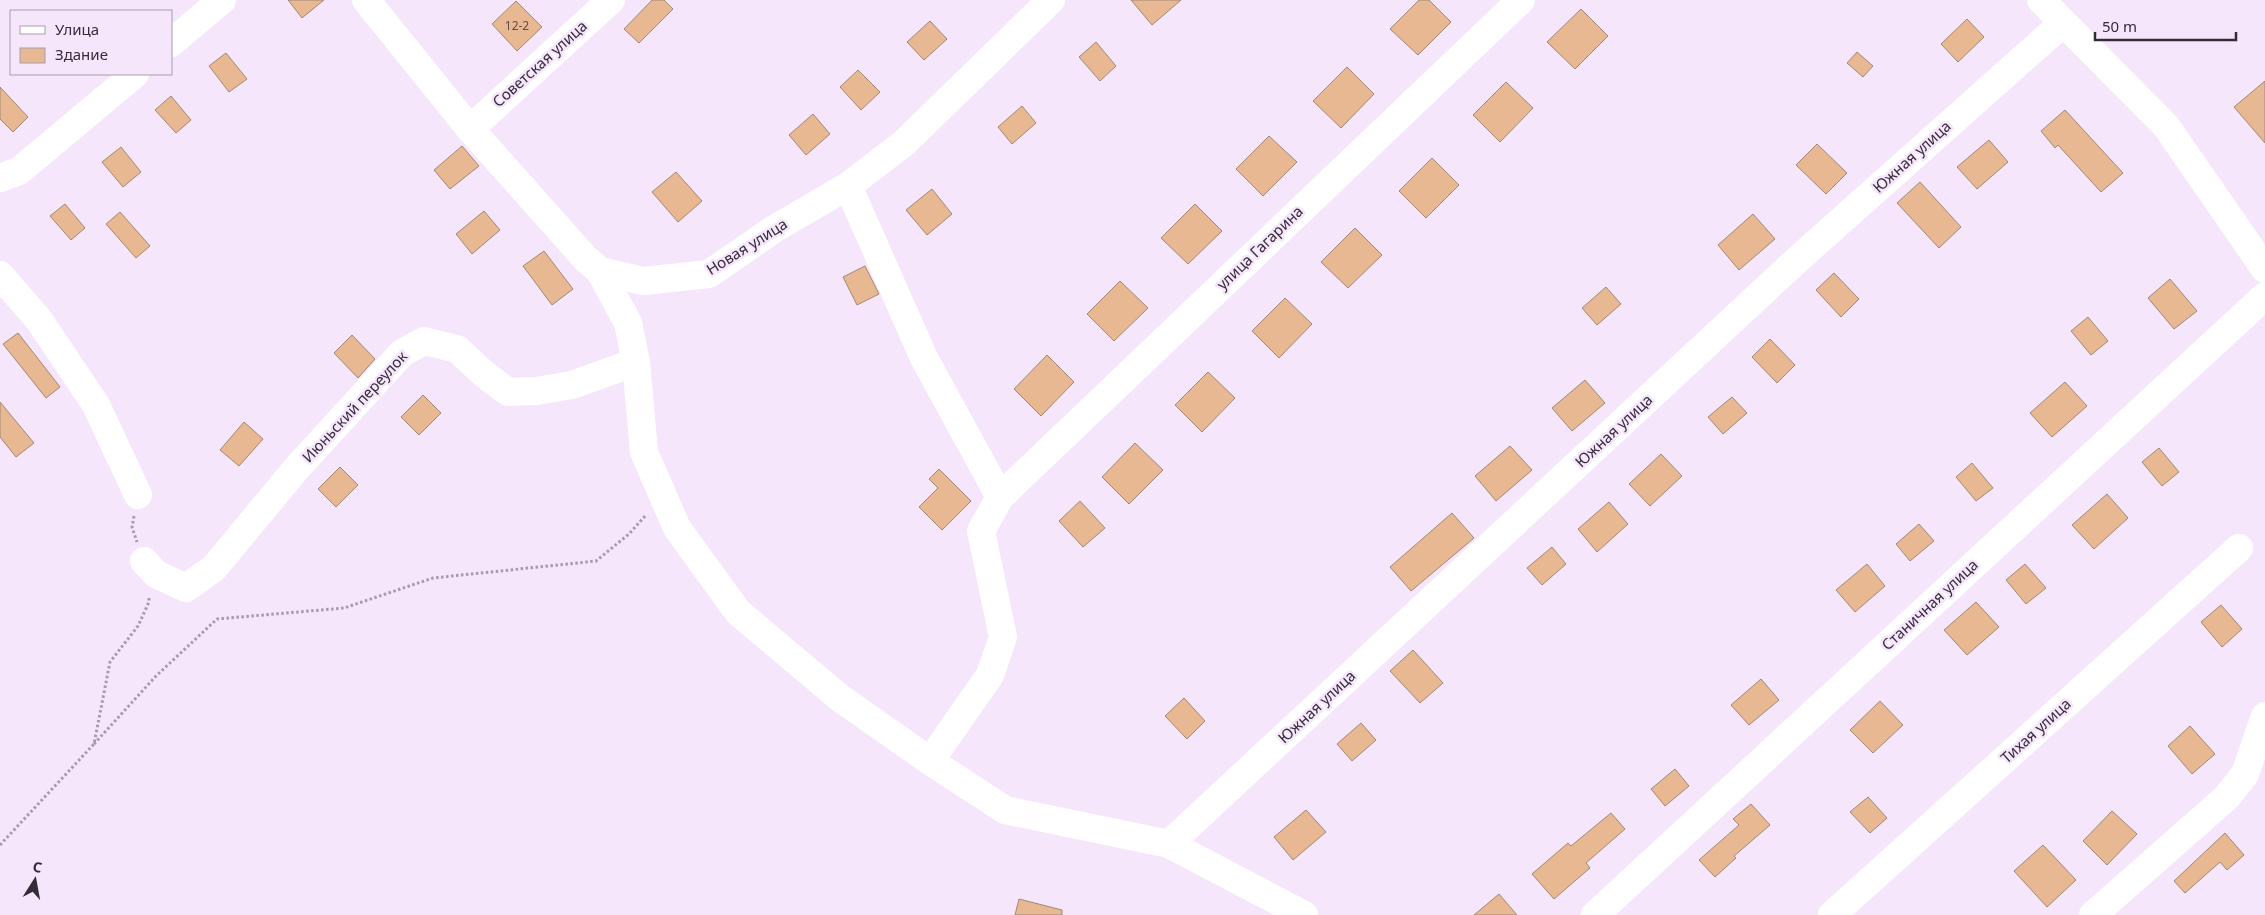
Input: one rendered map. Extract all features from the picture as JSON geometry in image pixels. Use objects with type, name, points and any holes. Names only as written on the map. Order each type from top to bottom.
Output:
[{"type":"street","points":[[172,42],[222,0]]},
{"type":"street","name":"Новая улица","points":[[366,0],[470,129],[586,258],[600,270],[643,281],[709,274],[774,229],[848,186],[904,142],[1051,0]]},
{"type":"street","name":"Советская улица","points":[[470,129],[611,0]]},
{"type":"street","name":"улица Гагарина","points":[[930,762],[990,675],[1003,637],[981,531],[1000,497],[1520,0]]},
{"type":"street","points":[[2041,0],[2166,126],[2265,269]]},
{"type":"street","name":"Южная улица","points":[[1169,844],[1797,260],[2063,23]]},
{"type":"street","points":[[0,178],[20,171],[134,75]]},
{"type":"street","points":[[848,186],[924,358],[1000,497]]},
{"type":"street","points":[[600,270],[628,323],[636,362],[644,452],[677,528],[738,612],[840,698],[930,762],[1005,810],[1169,844],[1304,915]]},
{"type":"street","points":[[0,275],[39,320],[96,405],[138,495]]},
{"type":"street","name":"Станичная улица","points":[[1595,915],[2265,296]]},
{"type":"street","name":"Июньский переулок","points":[[144,561],[156,574],[186,588],[214,568],[296,469],[395,360],[402,353],[424,341],[457,349],[484,374],[508,392],[536,391],[572,385],[636,362]]},
{"type":"street","name":"Тихая улица","points":[[1832,915],[2240,548]]},
{"type":"street","points":[[2093,915],[2227,797],[2245,774],[2265,716]]},
{"type":"path","points":[[138,495],[132,527],[144,561]]},
{"type":"path","points":[[0,845],[156,676],[216,618],[344,608],[432,578],[596,561],[629,534],[663,496]]},
{"type":"path","points":[[94,744],[110,662],[138,626],[148,602],[149,593]]},
{"type":"building","points":[[288,0],[324,0],[302,18]]},
{"type":"building","points":[[652,0],[664,0],[673,9],[639,43],[624,29]]},
{"type":"building","points":[[1131,0],[1181,0],[1152,25]]},
{"type":"building","points":[[1419,0],[1429,0],[1451,22],[1418,55],[1390,29]]},
{"type":"building","points":[[516,1],[542,27],[517,51],[492,24]]},
{"type":"building","points":[[1581,9],[1608,36],[1575,69],[1547,42]]},
{"type":"building","points":[[1967,19],[1984,37],[1958,62],[1941,44]]},
{"type":"building","points":[[930,21],[947,39],[924,60],[907,42]]},
{"type":"building","points":[[1096,42],[1116,66],[1100,81],[1079,57]]},
{"type":"building","points":[[1857,52],[1873,66],[1863,77],[1847,63]]},
{"type":"building","points":[[226,53],[247,79],[229,92],[209,66]]},
{"type":"building","points":[[1347,67],[1374,94],[1341,128],[1313,101]]},
{"type":"building","points":[[858,70],[880,92],[861,110],[840,87]]},
{"type":"building","points":[[2265,81],[2265,143],[2234,107]]},
{"type":"building","points":[[1506,82],[1533,108],[1500,142],[1473,115]]},
{"type":"building","points":[[0,87],[28,117],[13,132],[0,119]]},
{"type":"building","points":[[171,96],[191,120],[176,133],[155,110]]},
{"type":"building","points":[[1022,106],[1036,123],[1012,144],[998,127]]},
{"type":"building","points":[[2065,110],[2123,173],[2101,192],[2058,145],[2055,148],[2041,131]]},
{"type":"building","points":[[813,114],[830,134],[806,155],[789,135]]},
{"type":"building","points":[[1269,136],[1297,162],[1263,196],[1236,169]]},
{"type":"building","points":[[1989,140],[2008,162],[1977,189],[1957,167]]},
{"type":"building","points":[[1817,144],[1847,173],[1826,194],[1796,165]]},
{"type":"building","points":[[462,146],[479,166],[450,189],[434,170]]},
{"type":"building","points":[[121,147],[141,172],[123,187],[102,162]]},
{"type":"building","points":[[1432,158],[1459,185],[1426,218],[1399,191]]},
{"type":"building","points":[[676,172],[702,201],[678,222],[652,192]]},
{"type":"building","points":[[1920,182],[1961,227],[1939,248],[1897,203]]},
{"type":"building","points":[[932,189],[952,214],[927,235],[906,210]]},
{"type":"building","points":[[65,204],[85,228],[71,240],[50,216]]},
{"type":"building","points":[[1195,204],[1222,231],[1188,264],[1161,238]]},
{"type":"building","points":[[484,211],[500,230],[472,254],[456,234]]},
{"type":"building","points":[[120,212],[150,246],[136,258],[106,224]]},
{"type":"building","points":[[1753,214],[1775,239],[1739,270],[1718,245]]},
{"type":"building","points":[[1355,228],[1382,255],[1348,288],[1321,262]]},
{"type":"building","points":[[544,251],[573,289],[552,305],[523,266]]},
{"type":"building","points":[[865,266],[879,294],[857,305],[843,277]]},
{"type":"building","points":[[1834,273],[1859,299],[1841,317],[1816,290]]},
{"type":"building","points":[[2170,279],[2197,311],[2174,329],[2148,298]]},
{"type":"building","points":[[1120,281],[1148,308],[1114,341],[1087,314]]},
{"type":"building","points":[[1606,287],[1621,304],[1597,325],[1582,308]]},
{"type":"building","points":[[1285,298],[1312,324],[1279,358],[1252,331]]},
{"type":"building","points":[[2088,317],[2108,341],[2091,355],[2071,331]]},
{"type":"building","points":[[18,333],[60,387],[46,398],[3,344]]},
{"type":"building","points":[[352,335],[375,359],[358,378],[334,353]]},
{"type":"building","points":[[1770,339],[1795,365],[1777,383],[1752,357]]},
{"type":"building","points":[[1047,355],[1074,382],[1041,416],[1014,389]]},
{"type":"building","points":[[1208,372],[1235,398],[1202,432],[1175,405]]},
{"type":"building","points":[[1585,380],[1605,403],[1572,431],[1552,408]]},
{"type":"building","points":[[2065,382],[2087,406],[2052,437],[2030,413]]},
{"type":"building","points":[[423,395],[441,413],[419,435],[401,417]]},
{"type":"building","points":[[1732,397],[1747,413],[1723,434],[1708,417]]},
{"type":"building","points":[[0,402],[34,443],[16,457],[0,437]]},
{"type":"building","points":[[244,422],[263,439],[239,466],[220,450]]},
{"type":"building","points":[[1135,443],[1163,470],[1129,504],[1102,477]]},
{"type":"building","points":[[1510,446],[1532,470],[1496,501],[1475,476]]},
{"type":"building","points":[[2159,448],[2179,472],[2162,486],[2142,462]]},
{"type":"building","points":[[1661,454],[1682,476],[1650,506],[1629,484]]},
{"type":"building","points":[[1972,463],[1993,488],[1976,501],[1956,477]]},
{"type":"building","points":[[340,467],[358,485],[336,507],[318,489]]},
{"type":"building","points":[[939,469],[971,501],[942,530],[919,507],[938,488],[929,479]]},
{"type":"building","points":[[2107,494],[2128,518],[2094,549],[2072,525]]},
{"type":"building","points":[[1080,501],[1105,528],[1083,547],[1059,521]]},
{"type":"building","points":[[1609,502],[1628,524],[1597,552],[1578,529]]},
{"type":"building","points":[[1452,513],[1474,538],[1411,591],[1390,567]]},
{"type":"building","points":[[1919,524],[1934,541],[1910,561],[1896,544]]},
{"type":"building","points":[[1552,547],[1566,564],[1542,585],[1527,568]]},
{"type":"building","points":[[1867,564],[1885,586],[1855,612],[1836,590]]},
{"type":"building","points":[[2025,564],[2046,588],[2026,604],[2006,580]]},
{"type":"building","points":[[1976,602],[1999,627],[1967,655],[1944,630]]},
{"type":"building","points":[[2221,605],[2242,629],[2222,647],[2201,622]]},
{"type":"building","points":[[1413,650],[1443,683],[1420,703],[1390,671]]},
{"type":"building","points":[[1761,679],[1779,700],[1749,725],[1731,705]]},
{"type":"building","points":[[1184,698],[1205,721],[1187,739],[1165,716]]},
{"type":"building","points":[[1880,701],[1903,725],[1873,753],[1850,730]]},
{"type":"building","points":[[1361,723],[1376,740],[1352,761],[1337,744]]},
{"type":"building","points":[[2190,726],[2215,754],[2192,774],[2168,746]]},
{"type":"building","points":[[1675,769],[1689,786],[1665,806],[1651,789]]},
{"type":"building","points":[[1868,797],[1887,818],[1870,833],[1850,812]]},
{"type":"building","points":[[1751,804],[1770,825],[1734,856],[1736,858],[1715,877],[1699,860],[1739,825],[1733,819]]},
{"type":"building","points":[[1306,810],[1326,832],[1293,860],[1274,837]]},
{"type":"building","points":[[2112,811],[2137,834],[2107,865],[2083,841]]},
{"type":"building","points":[[1611,813],[1625,829],[1586,863],[1590,868],[1554,899],[1532,874],[1568,843],[1571,846]]},
{"type":"building","points":[[2225,833],[2244,855],[2227,870],[2220,862],[2185,893],[2174,881]]},
{"type":"building","points":[[2043,845],[2076,880],[2047,907],[2014,871]]},
{"type":"building","points":[[1499,894],[1517,915],[1474,915]]},
{"type":"building","points":[[1019,899],[1062,910],[1062,915],[1015,915]]}]
